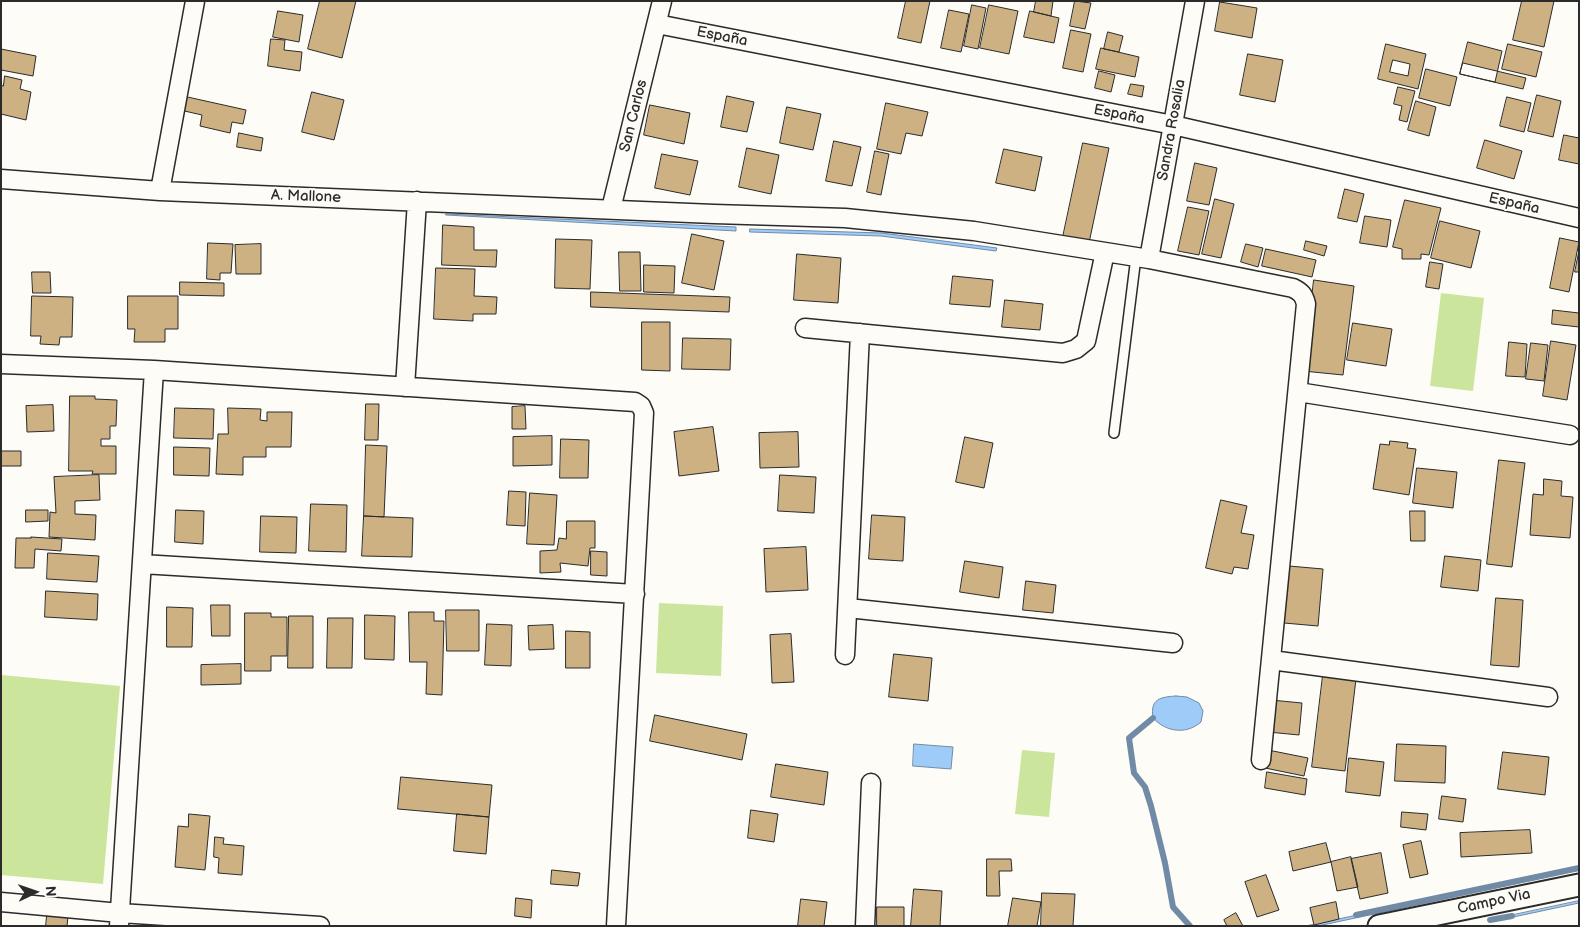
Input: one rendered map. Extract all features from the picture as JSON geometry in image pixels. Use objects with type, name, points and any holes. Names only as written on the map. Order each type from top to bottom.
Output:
[{"type":"street","points":[[160,191],[195,1]]},
{"type":"street","name":"San Carlos","points":[[611,209],[662,1]]},
{"type":"street","name":"Sandra Rosalia","points":[[1143,258],[1173,125],[1195,1]]},
{"type":"street","name":"España","points":[[657,24],[1173,125],[1579,218]]},
{"type":"street","name":"A. Mallone","points":[[1,179],[160,191],[845,218],[974,231],[1143,258],[1293,288],[1300,292],[1306,304],[1298,392]]},
{"type":"street","points":[[405,387],[417,201]]},
{"type":"street","points":[[805,328],[1063,353],[1069,352],[1086,342],[1105,252]]},
{"type":"street","points":[[845,655],[860,333]]},
{"type":"street","points":[[1,364],[154,370],[635,402],[641,406],[644,413],[616,926]]},
{"type":"street","points":[[119,919],[154,370]]},
{"type":"street","points":[[1261,760],[1298,392],[1570,435]]},
{"type":"street","points":[[142,564],[635,594]]},
{"type":"street","points":[[848,608],[1173,643]]},
{"type":"street","points":[[1271,660],[1548,697]]},
{"type":"street","points":[[865,926],[871,783]]},
{"type":"street","name":"Campo Via","points":[[1379,926],[1579,885]]},
{"type":"street","points":[[1,902],[119,919],[320,926]]},
{"type":"lane","points":[[1114,433],[1143,258]]},
{"type":"green space","points":[[1441,293],[1484,298],[1473,391],[1430,386]]},
{"type":"green space","points":[[659,603],[723,606],[721,676],[656,673]]},
{"type":"green space","points":[[1,675],[120,686],[103,884],[1,875]]},
{"type":"green space","points":[[1022,750],[1055,753],[1049,817],[1015,814]]},
{"type":"water","points":[[446,215],[736,227],[736,231]]},
{"type":"water","points":[[750,229],[882,233],[997,248],[996,251],[881,236],[750,232]]},
{"type":"water","points":[[1176,696],[1187,697],[1199,703],[1203,711],[1201,722],[1189,729],[1176,730],[1158,723],[1153,718],[1153,707],[1157,700]]},
{"type":"water","points":[[914,744],[953,747],[951,769],[913,766]]},
{"type":"water","points":[[1579,868],[1579,870],[1318,926],[1306,926]]},
{"type":"water","points":[[1579,901],[1579,903],[1504,919],[1504,917]]},
{"type":"building","points":[[320,1],[356,1],[342,58],[308,49]]},
{"type":"building","points":[[906,1],[930,1],[921,43],[898,38]]},
{"type":"building","points":[[1036,1],[1053,1],[1051,16],[1034,12]]},
{"type":"building","points":[[1075,1],[1091,3],[1085,29],[1070,26]]},
{"type":"building","points":[[1522,1],[1554,1],[1544,47],[1513,40]]},
{"type":"building","points":[[1220,2],[1257,8],[1252,38],[1215,31]]},
{"type":"building","points":[[972,5],[986,8],[978,49],[964,46]]},
{"type":"building","points":[[989,5],[1018,11],[1009,54],[980,48]]},
{"type":"building","points":[[949,10],[969,14],[961,52],[941,48]]},
{"type":"building","points":[[278,11],[303,15],[299,42],[273,37]]},
{"type":"building","points":[[1030,11],[1059,18],[1054,43],[1024,37]]},
{"type":"building","points":[[1071,30],[1091,34],[1083,72],[1063,68]]},
{"type":"building","points":[[1108,32],[1123,36],[1119,52],[1104,49]]},
{"type":"building","points":[[271,39],[285,40],[284,50],[302,52],[300,71],[268,66]]},
{"type":"building","points":[[1468,42],[1502,51],[1495,82],[1460,74]]},
{"type":"building","points":[[1386,44],[1426,54],[1418,89],[1378,79]],"holes":[[[1393,60],[1410,64],[1408,76],[1390,72]]]},
{"type":"building","points":[[1508,44],[1542,52],[1536,77],[1502,69]]},
{"type":"building","points":[[1101,48],[1139,57],[1135,77],[1096,69]]},
{"type":"building","points":[[1,49],[36,56],[33,76],[1,70]]},
{"type":"building","points":[[1248,54],[1283,60],[1275,102],[1240,95]]},
{"type":"building","points":[[1463,63],[1526,78],[1523,89],[1460,74]]},
{"type":"building","points":[[1426,69],[1457,77],[1450,106],[1419,98]]},
{"type":"building","points":[[1099,71],[1115,75],[1111,92],[1095,88]]},
{"type":"building","points":[[5,76],[22,80],[20,89],[31,92],[26,120],[1,114],[1,85],[3,86]]},
{"type":"building","points":[[1131,84],[1144,86],[1142,97],[1128,94]]},
{"type":"building","points":[[1398,87],[1415,91],[1407,122],[1399,120],[1402,106],[1394,104]]},
{"type":"building","points":[[312,92],[344,100],[334,140],[302,132]]},
{"type":"building","points":[[1537,95],[1561,101],[1553,137],[1528,131]]},
{"type":"building","points":[[183,96],[246,110],[243,124],[232,122],[230,133],[200,126],[202,115],[180,110]]},
{"type":"building","points":[[727,96],[754,102],[747,132],[721,127]]},
{"type":"building","points":[[1507,97],[1531,103],[1524,132],[1500,126]]},
{"type":"building","points":[[1416,101],[1436,107],[1429,136],[1408,130]]},
{"type":"building","points":[[886,103],[928,112],[922,136],[906,133],[901,154],[877,149]]},
{"type":"building","points":[[650,105],[690,113],[684,144],[644,135]]},
{"type":"building","points":[[787,107],[821,114],[813,150],[780,143]]},
{"type":"building","points":[[239,133],[263,138],[261,151],[237,147]]},
{"type":"building","points":[[1564,135],[1579,138],[1579,164],[1559,160]]},
{"type":"building","points":[[1485,140],[1522,151],[1514,179],[1477,168]]},
{"type":"building","points":[[834,141],[861,147],[852,186],[826,181]]},
{"type":"building","points":[[1083,143],[1109,148],[1089,243],[1063,237]]},
{"type":"building","points":[[747,148],[779,155],[771,194],[739,187]]},
{"type":"building","points":[[1004,149],[1042,157],[1035,191],[996,183]]},
{"type":"building","points":[[875,151],[889,154],[881,195],[867,192]]},
{"type":"building","points":[[662,154],[698,161],[690,195],[655,188]]},
{"type":"building","points":[[1195,163],[1217,168],[1209,205],[1187,201]]},
{"type":"building","points":[[1345,189],[1364,194],[1357,222],[1338,218]]},
{"type":"building","points":[[1215,199],[1234,204],[1221,258],[1202,254]]},
{"type":"building","points":[[1405,200],[1441,208],[1429,255],[1421,254],[1421,259],[1402,259],[1402,249],[1393,247]]},
{"type":"building","points":[[1188,207],[1209,211],[1199,255],[1178,251]]},
{"type":"building","points":[[1365,216],[1391,220],[1387,247],[1360,243]]},
{"type":"building","points":[[1440,221],[1480,231],[1471,268],[1431,258]]},
{"type":"building","points":[[443,225],[474,227],[474,250],[497,250],[496,267],[442,265]]},
{"type":"building","points":[[692,234],[724,241],[714,290],[682,283]]},
{"type":"building","points":[[1560,238],[1579,242],[1569,292],[1550,288]]},
{"type":"building","points":[[556,239],[592,240],[590,289],[555,288]]},
{"type":"building","points":[[1306,241],[1327,246],[1324,256],[1304,250]]},
{"type":"building","points":[[208,243],[233,244],[231,273],[220,273],[220,280],[207,279]]},
{"type":"building","points":[[261,244],[261,274],[236,274],[235,245]]},
{"type":"building","points":[[1246,244],[1263,248],[1258,267],[1241,262]]},
{"type":"building","points":[[1266,249],[1316,260],[1312,277],[1262,266]]},
{"type":"building","points":[[1579,251],[1579,272],[1575,272]]},
{"type":"building","points":[[619,252],[640,252],[641,291],[620,291]]},
{"type":"building","points":[[797,254],[841,258],[838,303],[794,300]]},
{"type":"building","points":[[1430,262],[1443,264],[1439,289],[1426,287]]},
{"type":"building","points":[[644,265],[675,266],[674,293],[644,292]]},
{"type":"building","points":[[436,268],[475,269],[474,296],[497,297],[496,314],[473,314],[473,321],[434,319]]},
{"type":"building","points":[[32,272],[50,272],[51,293],[33,293]]},
{"type":"building","points":[[953,276],[993,280],[990,307],[950,304]]},
{"type":"building","points":[[1314,280],[1354,286],[1343,375],[1303,371]]},
{"type":"building","points":[[180,282],[224,283],[224,296],[180,295]]},
{"type":"building","points":[[591,292],[730,297],[729,312],[591,307]]},
{"type":"building","points":[[32,296],[73,297],[72,337],[60,337],[59,345],[40,344],[41,336],[31,336]]},
{"type":"building","points":[[128,296],[178,296],[178,329],[165,329],[165,342],[134,342],[135,329],[128,329]]},
{"type":"building","points":[[1005,300],[1043,304],[1040,330],[1002,327]]},
{"type":"building","points":[[1553,310],[1579,313],[1579,327],[1552,324]]},
{"type":"building","points":[[642,322],[670,322],[670,371],[642,370]]},
{"type":"building","points":[[1353,323],[1392,329],[1386,366],[1347,360]]},
{"type":"building","points":[[683,338],[731,339],[730,370],[682,369]]},
{"type":"building","points":[[1551,341],[1576,345],[1567,400],[1543,396]]},
{"type":"building","points":[[1509,342],[1527,344],[1525,377],[1506,376]]},
{"type":"building","points":[[1531,343],[1548,345],[1544,381],[1526,379]]},
{"type":"building","points":[[70,396],[95,396],[95,399],[117,400],[116,426],[110,426],[110,439],[101,439],[101,446],[116,446],[116,474],[92,474],[93,471],[69,471]]},
{"type":"building","points":[[366,404],[379,404],[378,440],[365,440]]},
{"type":"building","points":[[53,405],[54,431],[27,432],[26,406]]},
{"type":"building","points":[[525,406],[526,429],[512,429],[512,407]]},
{"type":"building","points":[[175,408],[214,409],[213,439],[174,438]]},
{"type":"building","points":[[228,408],[261,409],[260,420],[267,421],[267,412],[292,412],[291,447],[266,447],[266,457],[243,457],[243,475],[216,474],[218,434],[228,434]]},
{"type":"building","points":[[713,427],[719,471],[679,476],[674,432]]},
{"type":"building","points":[[798,432],[799,467],[760,468],[759,433]]},
{"type":"building","points":[[552,436],[552,465],[513,466],[513,437]]},
{"type":"building","points":[[965,437],[993,443],[984,488],[956,482]]},
{"type":"building","points":[[561,439],[589,440],[588,478],[560,478]]},
{"type":"building","points":[[1390,441],[1408,443],[1407,448],[1416,449],[1409,495],[1373,489],[1380,444],[1389,445]]},
{"type":"building","points":[[366,445],[387,446],[384,517],[364,516]]},
{"type":"building","points":[[174,447],[210,448],[209,476],[174,475]]},
{"type":"building","points":[[1,451],[21,451],[21,466],[1,466]]},
{"type":"building","points":[[1499,460],[1525,463],[1512,567],[1487,564]]},
{"type":"building","points":[[1417,468],[1457,472],[1453,508],[1413,503]]},
{"type":"building","points":[[99,475],[100,500],[75,501],[75,514],[96,515],[95,540],[49,537],[50,512],[56,513],[54,477]]},
{"type":"building","points":[[780,475],[816,477],[814,513],[778,511]]},
{"type":"building","points":[[1544,479],[1562,481],[1561,496],[1573,497],[1570,538],[1530,535],[1533,494],[1543,495]]},
{"type":"building","points":[[509,491],[526,492],[525,526],[507,525]]},
{"type":"building","points":[[530,493],[557,495],[554,545],[527,544]]},
{"type":"building","points":[[1221,500],[1247,506],[1241,533],[1254,535],[1248,569],[1234,567],[1232,574],[1206,568]]},
{"type":"building","points":[[311,504],[347,505],[346,552],[309,551]]},
{"type":"building","points":[[26,510],[48,510],[48,521],[26,522]]},
{"type":"building","points":[[176,510],[204,511],[203,544],[175,542]]},
{"type":"building","points":[[1410,511],[1425,511],[1425,541],[1411,541]]},
{"type":"building","points":[[872,515],[905,517],[903,561],[869,559]]},
{"type":"building","points":[[261,516],[297,517],[296,553],[260,552]]},
{"type":"building","points":[[364,516],[413,518],[412,557],[362,556]]},
{"type":"building","points":[[567,521],[595,521],[595,548],[590,548],[588,566],[560,563],[561,572],[540,573],[540,551],[557,550],[559,538],[566,539]]},
{"type":"building","points":[[16,538],[62,539],[61,551],[35,549],[34,568],[15,568]]},
{"type":"building","points":[[806,547],[808,590],[766,592],[764,549]]},
{"type":"building","points":[[591,551],[607,552],[607,576],[591,575]]},
{"type":"building","points":[[48,553],[99,556],[97,582],[47,579]]},
{"type":"building","points":[[1445,556],[1481,560],[1478,591],[1441,587]]},
{"type":"building","points":[[965,561],[1003,567],[999,598],[960,592]]},
{"type":"building","points":[[1289,566],[1323,569],[1318,626],[1284,623]]},
{"type":"building","points":[[1026,581],[1056,585],[1053,613],[1023,610]]},
{"type":"building","points":[[46,591],[98,594],[97,620],[45,617]]},
{"type":"building","points":[[1496,598],[1523,600],[1519,667],[1491,665]]},
{"type":"building","points":[[211,605],[230,605],[230,636],[212,636]]},
{"type":"building","points":[[167,607],[193,608],[192,647],[167,647]]},
{"type":"building","points":[[446,610],[479,610],[479,651],[447,651]]},
{"type":"building","points":[[409,612],[434,612],[434,621],[444,621],[442,695],[426,694],[427,662],[410,662]]},
{"type":"building","points":[[245,613],[271,613],[271,617],[287,617],[287,656],[271,656],[271,671],[245,671]]},
{"type":"building","points":[[365,615],[395,616],[394,660],[365,659]]},
{"type":"building","points":[[289,616],[313,616],[313,668],[288,668]]},
{"type":"building","points":[[328,618],[353,618],[352,668],[327,668]]},
{"type":"building","points":[[487,624],[512,625],[511,666],[485,665]]},
{"type":"building","points":[[553,625],[554,649],[529,650],[528,626]]},
{"type":"building","points":[[566,631],[590,632],[590,668],[566,668]]},
{"type":"building","points":[[791,634],[794,682],[772,683],[770,635]]},
{"type":"building","points":[[894,654],[932,658],[928,701],[889,697]]},
{"type":"building","points":[[241,664],[241,684],[201,685],[201,665]]},
{"type":"building","points":[[1323,675],[1356,679],[1345,771],[1312,767]]},
{"type":"building","points":[[1271,700],[1302,703],[1299,735],[1268,732]]},
{"type":"building","points":[[655,715],[747,734],[742,760],[650,741]]},
{"type":"building","points":[[1397,744],[1446,746],[1445,783],[1395,781]]},
{"type":"building","points":[[1268,750],[1308,758],[1304,776],[1265,768]]},
{"type":"building","points":[[1503,752],[1549,757],[1545,795],[1498,789]]},
{"type":"building","points":[[1349,758],[1384,762],[1380,796],[1346,792]]},
{"type":"building","points":[[776,764],[828,772],[824,805],[771,797]]},
{"type":"building","points":[[1267,772],[1307,779],[1305,795],[1265,788]]},
{"type":"building","points":[[401,777],[492,785],[489,817],[398,809]]},
{"type":"building","points":[[1442,796],[1466,799],[1463,822],[1439,819]]},
{"type":"building","points":[[751,810],[778,814],[774,842],[748,838]]},
{"type":"building","points":[[1402,812],[1428,814],[1426,830],[1401,827]]},
{"type":"building","points":[[189,814],[210,816],[205,870],[175,867],[178,826],[188,827]]},
{"type":"building","points":[[457,814],[489,817],[486,854],[454,851]]},
{"type":"building","points":[[1530,830],[1532,853],[1461,857],[1460,833]]},
{"type":"building","points":[[215,837],[224,838],[223,844],[244,846],[242,875],[218,873],[219,858],[214,857]]},
{"type":"building","points":[[1421,841],[1428,874],[1410,878],[1403,845]]},
{"type":"building","points":[[1326,843],[1331,862],[1293,871],[1289,852]]},
{"type":"building","points":[[1381,853],[1388,893],[1360,899],[1351,859]]},
{"type":"building","points":[[1351,857],[1358,887],[1337,891],[1331,862]]},
{"type":"building","points":[[987,859],[1011,859],[1012,871],[999,871],[1000,896],[987,896]]},
{"type":"building","points":[[552,870],[580,873],[578,886],[551,884]]},
{"type":"building","points":[[1266,875],[1279,910],[1257,917],[1245,882]]},
{"type":"building","points":[[914,889],[942,891],[940,926],[911,926]]},
{"type":"building","points":[[1042,893],[1075,894],[1073,926],[1041,926]]},
{"type":"building","points":[[516,898],[532,900],[531,918],[515,916]]},
{"type":"building","points":[[1013,898],[1041,902],[1037,926],[1008,926]]},
{"type":"building","points":[[801,899],[827,902],[824,926],[798,926]]},
{"type":"building","points":[[1336,902],[1339,919],[1314,925],[1310,908]]},
{"type":"building","points":[[877,907],[904,907],[904,926],[877,926]]},
{"type":"building","points":[[1236,913],[1243,926],[1227,926],[1224,920]]},
{"type":"building","points":[[47,916],[68,917],[67,926],[46,926]]},
{"type":"waterway","points":[[1153,718],[1129,738],[1134,773],[1145,787],[1151,806],[1165,863],[1173,907],[1190,926]]},
{"type":"waterway","points":[[1356,915],[1579,868]]},
{"type":"waterway","points":[[1490,920],[1512,916]]}]
